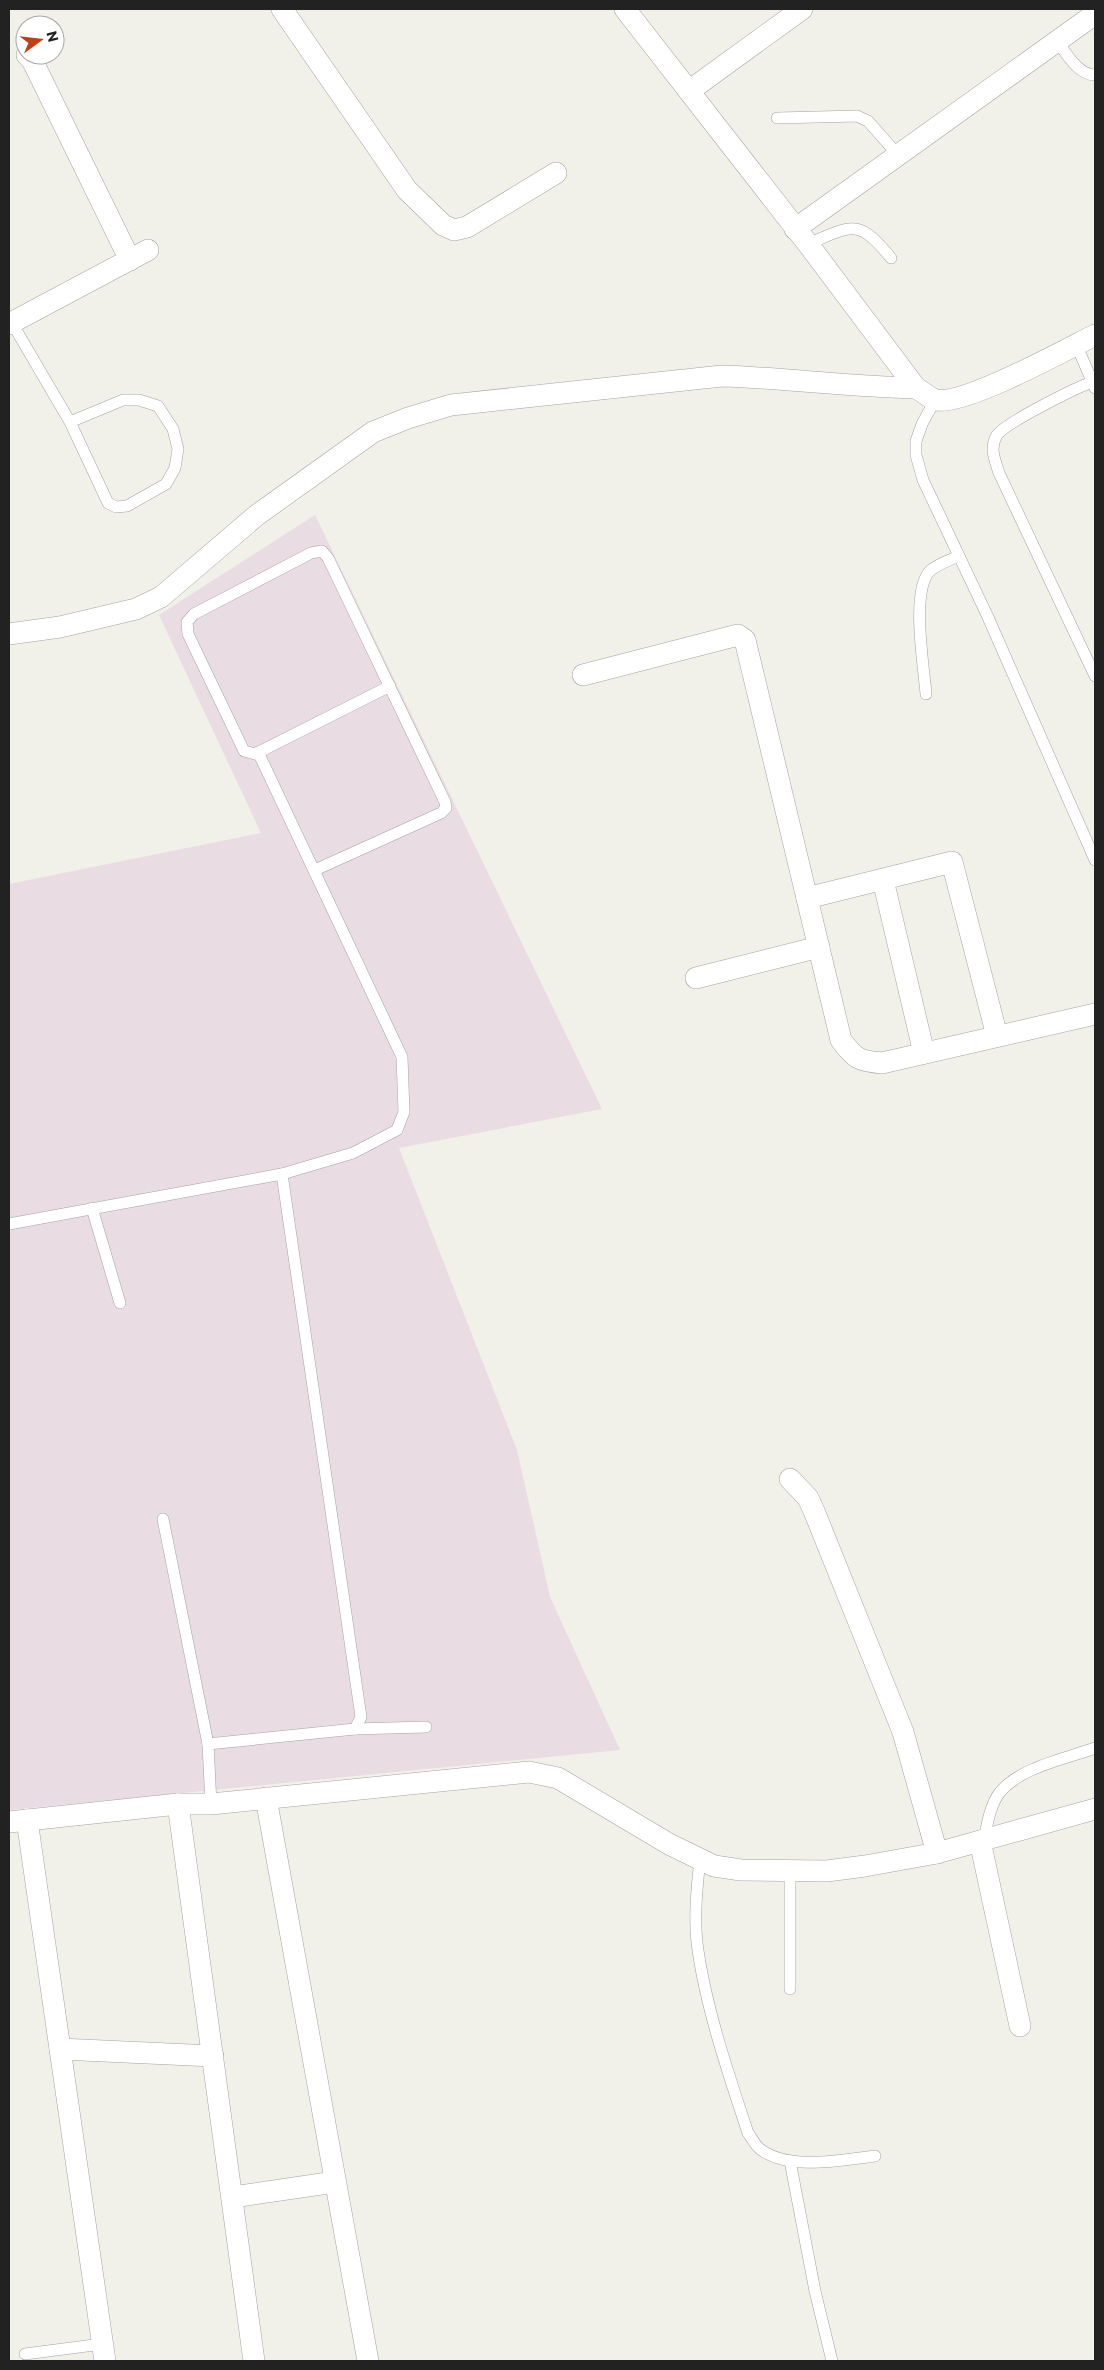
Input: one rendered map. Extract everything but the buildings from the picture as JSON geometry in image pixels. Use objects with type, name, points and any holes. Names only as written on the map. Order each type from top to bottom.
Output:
[{"type":"street","points":[[282,9],[408,190],[443,225],[454,230],[467,227],[556,173]]},
{"type":"street","points":[[625,9],[802,236],[916,388],[935,400],[954,399],[971,394],[1095,335]]},
{"type":"street","points":[[689,92],[802,9]]},
{"type":"street","points":[[802,236],[898,155],[1095,14]]},
{"type":"street","points":[[10,324],[139,255],[35,65]]},
{"type":"street","points":[[9,634],[60,627],[136,609],[162,597],[257,516],[373,432],[408,418],[451,405],[722,376],[765,378],[840,386],[916,388]]},
{"type":"street","points":[[583,675],[738,635],[744,640],[841,1040],[851,1054],[862,1061],[882,1063],[1095,1014]]},
{"type":"street","points":[[807,898],[952,862],[997,1036]]},
{"type":"street","points":[[883,880],[924,1053]]},
{"type":"street","points":[[696,978],[819,947]]},
{"type":"street","points":[[790,1479],[808,1498],[814,1510],[903,1732],[936,1853]]},
{"type":"street","points":[[104,2353],[60,2049],[18,1821],[178,1804],[211,1804],[528,1772],[558,1778],[669,1844],[714,1866],[742,1870],[837,1870],[936,1853],[1095,1811]]},
{"type":"street","points":[[266,1798],[368,2361]]},
{"type":"street","points":[[178,1804],[254,2361]]},
{"type":"street","points":[[982,1841],[1020,2026]]},
{"type":"street","points":[[60,2049],[213,2056]]},
{"type":"street","points":[[233,2198],[335,2182]]},
{"type":"lane","points":[[1057,41],[1078,68],[1088,75],[1095,75]]},
{"type":"lane","points":[[777,118],[857,116],[868,121],[898,155]]},
{"type":"lane","points":[[802,236],[855,228],[863,230],[874,237],[891,258]]},
{"type":"lane","points":[[10,324],[70,422],[108,503],[116,507],[127,506],[166,484],[175,468],[178,448],[173,429],[158,406],[139,400],[123,400],[70,422]]},
{"type":"lane","points":[[1076,344],[1094,384],[1008,425],[997,436],[992,450],[999,472],[1095,676]]},
{"type":"lane","points":[[935,400],[922,424],[916,441],[916,455],[923,480],[1095,860]]},
{"type":"lane","points":[[314,870],[440,813],[446,808],[445,802],[390,686],[328,558],[322,551],[311,553],[194,614],[186,622],[188,634],[244,751],[249,754],[258,752],[390,686]]},
{"type":"lane","points":[[926,694],[919,604],[922,584],[931,570],[959,556]]},
{"type":"lane","points":[[9,1224],[282,1174],[353,1153],[397,1130],[404,1112],[402,1057],[258,752]]},
{"type":"lane","points":[[282,1174],[361,1708],[361,1717],[355,1729]]},
{"type":"lane","points":[[92,1208],[120,1303]]},
{"type":"lane","points":[[163,1519],[208,1744],[211,1804]]},
{"type":"lane","points":[[208,1744],[355,1729],[426,1727]]},
{"type":"lane","points":[[982,1841],[990,1812],[999,1793],[1022,1774],[1095,1748]]},
{"type":"lane","points":[[700,1859],[695,1899],[697,1943],[713,2016],[748,2133],[759,2148],[776,2158],[790,2161],[824,2162],[874,2156]]},
{"type":"lane","points":[[790,1870],[790,1989]]},
{"type":"lane","points":[[790,2161],[815,2291],[832,2361]]},
{"type":"lane","points":[[24,2354],[104,2353]]},
{"type":"shaded area","points":[[315,515],[602,1109],[399,1148],[517,1450],[550,1597],[620,1750],[9,1810],[9,884],[261,833],[159,615]]}]
